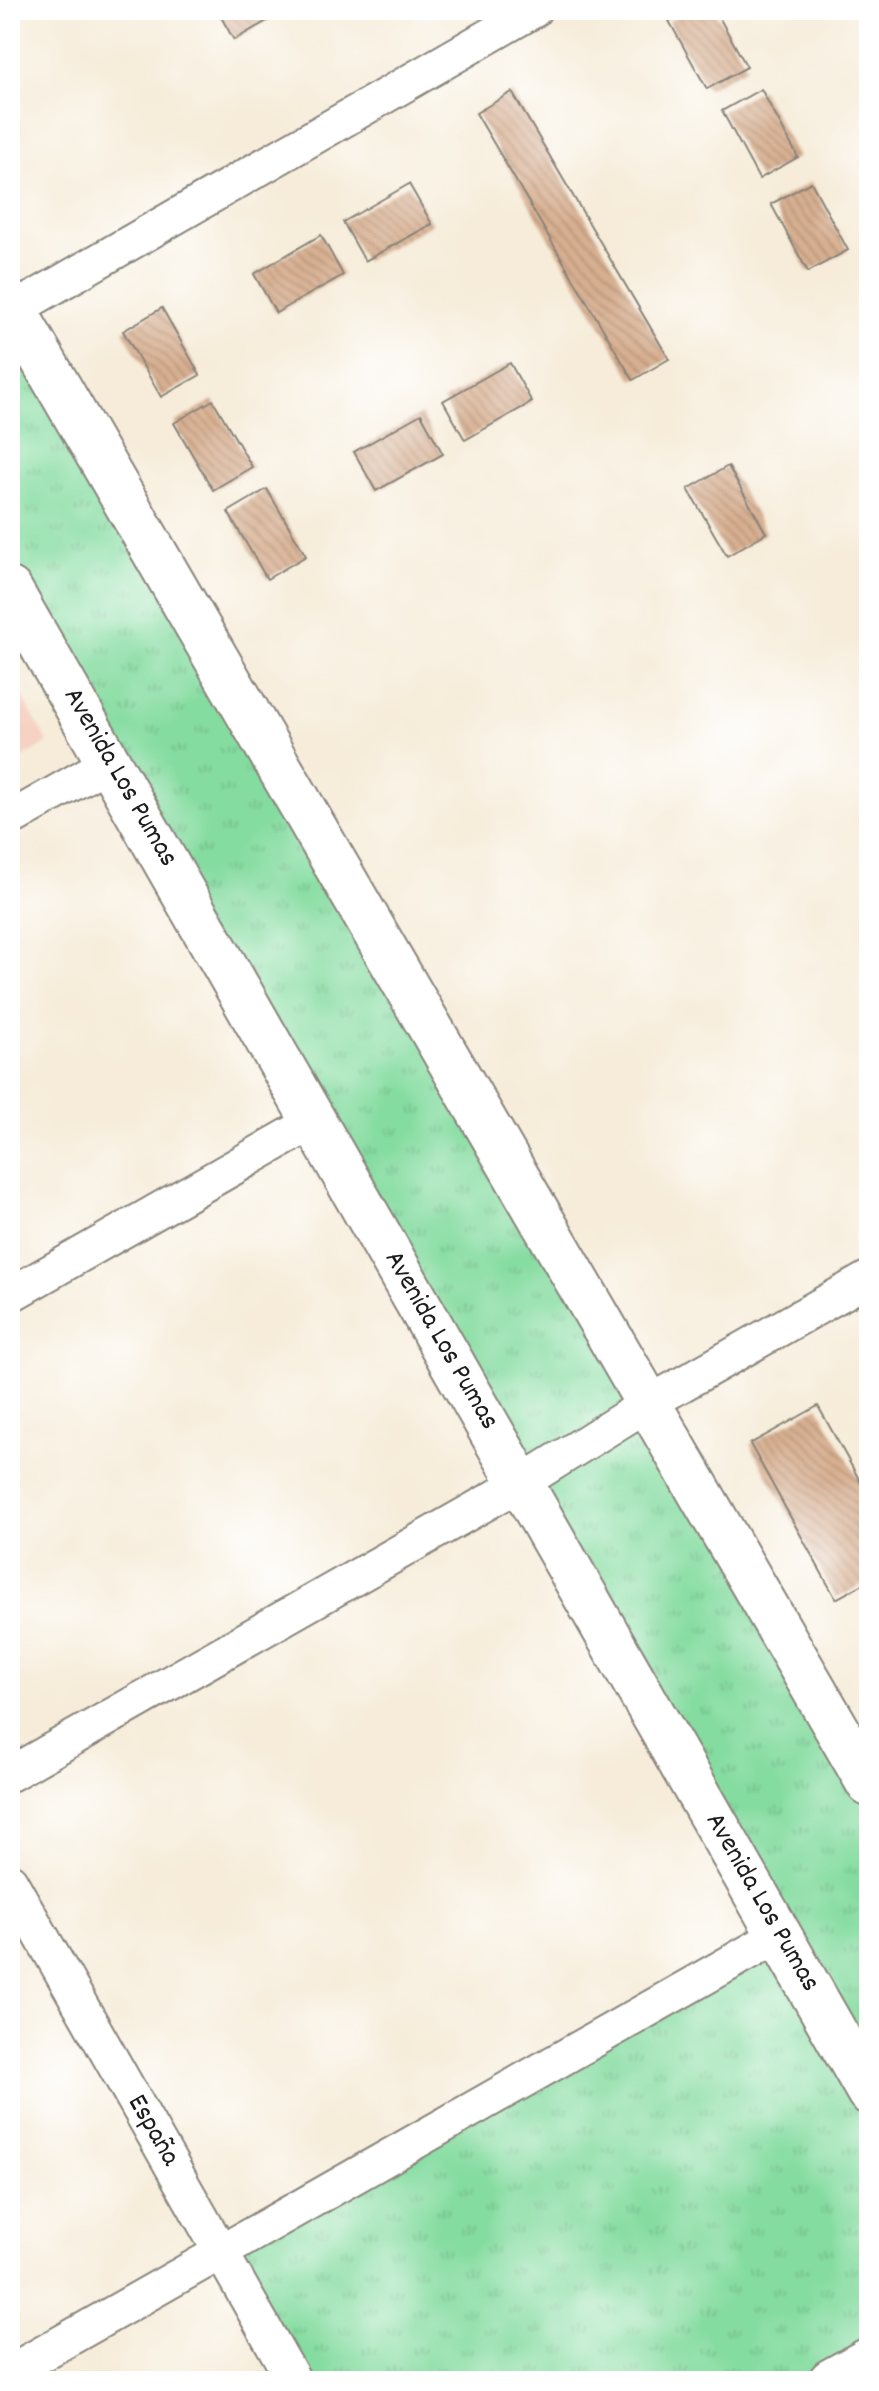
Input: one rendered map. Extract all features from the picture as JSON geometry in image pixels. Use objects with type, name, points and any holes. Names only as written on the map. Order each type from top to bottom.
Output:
[{"type":"main road","points":[[11,308],[869,1784]]},
{"type":"main road","name":"Avenida Los Pumas","points":[[10,590],[869,2092]]},
{"type":"main road","points":[[831,2381],[869,2360]]},
{"type":"street","points":[[11,308],[534,10]]},
{"type":"street","points":[[10,819],[110,762]]},
{"type":"street","points":[[10,1295],[315,1121]]},
{"type":"street","points":[[10,1774],[521,1483],[649,1403],[869,1278]]},
{"type":"street","name":"España","points":[[10,1881],[294,2381]]},
{"type":"street","points":[[10,2372],[779,1935]]},
{"type":"shaded area","points":[[10,675],[48,743],[10,765]]},
{"type":"green space","points":[[10,299],[869,1787],[869,2381],[294,2381],[221,2252],[780,1934],[10,582]]},
{"type":"building","points":[[217,10],[286,10],[234,40]]},
{"type":"building","points":[[689,10],[715,10],[747,67],[707,89],[669,21]]},
{"type":"building","points":[[761,89],[798,157],[759,179],[722,111]]},
{"type":"building","points":[[512,92],[669,359],[633,380],[476,113]]},
{"type":"building","points":[[811,182],[848,250],[808,272],[771,204]]},
{"type":"building","points":[[409,184],[432,224],[365,261],[343,222]]},
{"type":"building","points":[[321,235],[343,275],[276,313],[254,274]]},
{"type":"building","points":[[162,308],[200,375],[161,397],[123,331]]},
{"type":"building","points":[[510,363],[532,402],[465,440],[443,401]]},
{"type":"building","points":[[213,400],[252,467],[213,490],[174,423]]},
{"type":"building","points":[[421,414],[443,454],[376,491],[354,452]]},
{"type":"building","points":[[728,466],[766,533],[727,556],[688,489]]},
{"type":"building","points":[[267,489],[306,556],[267,579],[228,512]]},
{"type":"building","points":[[818,1406],[869,1497],[869,1581],[836,1599],[750,1444]]}]
